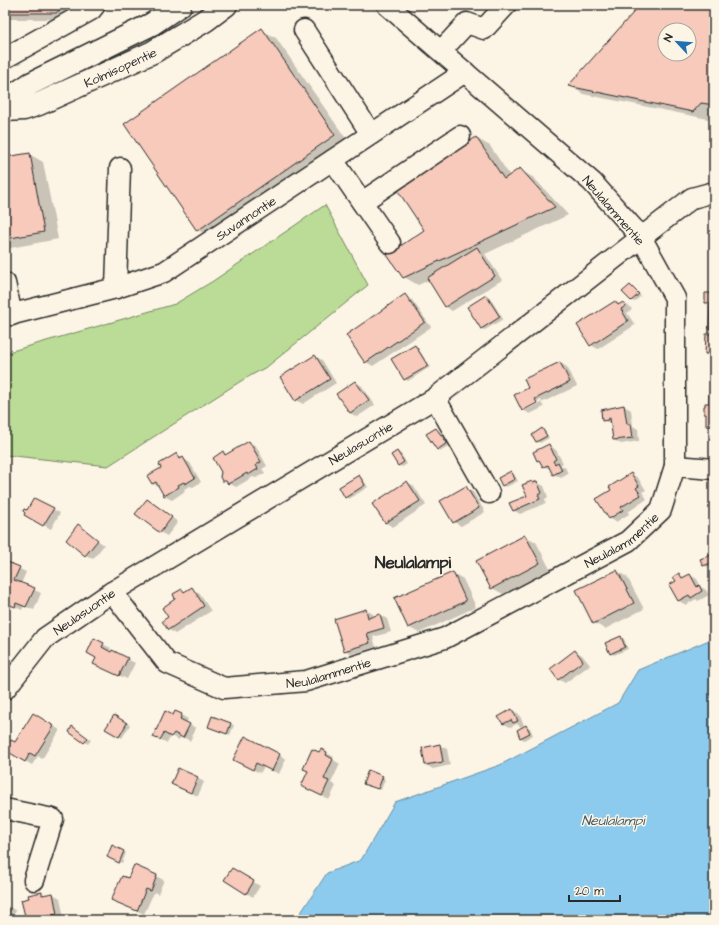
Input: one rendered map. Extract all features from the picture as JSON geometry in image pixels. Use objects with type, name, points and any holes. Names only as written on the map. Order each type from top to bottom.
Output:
[{"type":"main road","name":"Kolmisopentie","points":[[5,102],[30,84],[152,24],[180,5]]},
{"type":"main road","name":"Kolmisopentie","points":[[5,110],[24,109],[39,104],[153,52],[206,20],[226,5]]},
{"type":"street","points":[[5,58],[91,10],[95,5]]},
{"type":"street","name":"Neulalammentie","points":[[112,592],[167,662],[224,688],[306,681],[445,638],[628,541],[661,510],[675,466],[675,298],[641,237],[592,182],[387,5]]},
{"type":"street","points":[[441,51],[467,23],[484,29],[506,5]]},
{"type":"street","points":[[304,30],[371,134]]},
{"type":"street","name":"Suvannontie","points":[[8,315],[116,288],[164,272],[464,72]]},
{"type":"street","points":[[362,202],[460,136]]},
{"type":"street","points":[[333,160],[390,243]]},
{"type":"street","points":[[116,288],[120,168]]},
{"type":"street","name":"Neulasuontie","points":[[5,687],[45,638],[112,592],[435,398],[692,198],[714,192]]},
{"type":"street","points":[[5,283],[8,315]]},
{"type":"street","points":[[435,398],[489,493]]},
{"type":"street","points":[[675,466],[714,469]]},
{"type":"street","points":[[5,809],[53,819],[34,880]]},
{"type":"green space","points":[[325,205],[368,285],[268,366],[241,381],[108,466],[5,455],[5,353],[175,304],[213,281]]},
{"type":"water","name":"Neulalampi","points":[[714,638],[714,920],[270,920],[298,917],[327,873],[361,860],[395,802],[500,765],[618,703],[638,670]]},
{"type":"building","points":[[5,5],[66,5],[56,13],[5,13]]},
{"type":"building","points":[[640,5],[714,5],[714,105],[701,103],[693,112],[568,86]]},
{"type":"building","points":[[262,28],[335,135],[197,231],[124,124]]},
{"type":"building","points":[[476,137],[504,179],[520,168],[555,207],[403,278],[387,255],[424,230],[398,191]]},
{"type":"building","points":[[30,153],[44,232],[5,239],[5,157]]},
{"type":"building","points":[[477,247],[495,276],[445,307],[427,278]]},
{"type":"building","points":[[630,285],[639,294],[631,301],[622,292]]},
{"type":"building","points":[[705,293],[714,293],[714,329],[709,329],[710,303],[705,303]]},
{"type":"building","points":[[405,294],[425,322],[365,363],[346,335]]},
{"type":"building","points":[[486,295],[500,317],[481,329],[467,307]]},
{"type":"building","points":[[615,301],[618,305],[623,302],[626,306],[621,309],[628,321],[590,346],[577,325]]},
{"type":"building","points":[[706,334],[714,334],[714,354],[705,354]]},
{"type":"building","points":[[415,345],[428,366],[404,380],[391,359]]},
{"type":"building","points":[[315,355],[330,379],[295,401],[280,377]]},
{"type":"building","points":[[560,362],[570,382],[535,399],[537,403],[522,411],[514,395],[528,388],[524,379]]},
{"type":"building","points":[[710,368],[714,368],[714,426],[706,426],[704,406],[705,403],[709,403]]},
{"type":"building","points":[[355,381],[369,400],[350,413],[336,394]]},
{"type":"building","points":[[624,405],[627,424],[631,424],[633,438],[613,440],[610,418],[602,421],[601,410]]},
{"type":"building","points":[[436,428],[447,443],[437,450],[426,434]]},
{"type":"building","points":[[542,428],[547,436],[536,442],[532,435]]},
{"type":"building","points":[[249,441],[261,462],[256,465],[258,469],[248,475],[247,473],[228,484],[226,481],[222,481],[220,477],[221,472],[213,458],[223,451],[225,455]]},
{"type":"building","points":[[549,444],[556,459],[553,461],[555,464],[558,462],[562,470],[553,475],[548,465],[543,467],[539,460],[537,461],[533,452]]},
{"type":"building","points":[[397,451],[404,462],[398,466],[391,455]]},
{"type":"building","points":[[177,453],[180,459],[183,457],[195,478],[185,484],[184,482],[178,485],[179,487],[164,496],[156,482],[152,484],[147,476],[161,468],[159,464]]},
{"type":"building","points":[[511,471],[515,479],[502,486],[498,478]]},
{"type":"building","points":[[631,473],[639,486],[636,488],[641,495],[621,507],[623,510],[609,519],[596,499],[611,490],[609,487]]},
{"type":"building","points":[[359,475],[365,485],[345,498],[339,487]]},
{"type":"building","points":[[407,481],[420,501],[385,523],[372,504]]},
{"type":"building","points":[[532,481],[533,483],[537,481],[542,493],[538,495],[540,499],[513,511],[509,503],[527,496],[522,485]]},
{"type":"building","points":[[466,486],[479,508],[453,523],[440,501]]},
{"type":"building","points":[[34,498],[54,508],[43,526],[24,515],[24,509],[27,510]]},
{"type":"building","points":[[147,499],[172,517],[160,533],[135,514]]},
{"type":"building","points":[[78,524],[98,540],[85,556],[66,540]]},
{"type":"building","points":[[525,535],[540,563],[491,589],[476,561]]},
{"type":"building","points":[[714,554],[714,562],[703,566],[700,559]]},
{"type":"building","points":[[5,561],[20,567],[14,580],[35,588],[26,607],[16,603],[15,607],[5,603]]},
{"type":"building","points":[[617,570],[634,603],[593,624],[576,590]]},
{"type":"building","points":[[453,572],[466,601],[408,628],[394,598]]},
{"type":"building","points":[[679,573],[682,578],[690,574],[697,587],[699,585],[702,591],[691,598],[689,595],[678,601],[669,585],[676,581],[673,577]]},
{"type":"building","points":[[192,587],[204,606],[168,630],[162,621],[168,617],[162,608],[175,599],[173,594],[182,589],[184,592]]},
{"type":"building","points":[[366,609],[368,618],[380,614],[384,628],[367,633],[370,643],[344,651],[334,619]]},
{"type":"building","points":[[621,636],[625,647],[610,654],[605,643]]},
{"type":"building","points":[[94,638],[104,643],[102,647],[128,658],[119,676],[93,664],[96,658],[87,653]]},
{"type":"building","points":[[575,650],[583,661],[558,680],[550,669]]},
{"type":"building","points":[[512,709],[518,721],[513,723],[511,720],[503,724],[498,717]]},
{"type":"building","points":[[165,711],[173,715],[175,711],[182,714],[180,719],[190,724],[183,738],[174,733],[171,737],[164,733],[160,740],[153,737]]},
{"type":"building","points":[[33,713],[54,726],[35,756],[30,753],[25,762],[5,750],[11,740],[15,742]]},
{"type":"building","points":[[114,715],[127,723],[119,737],[105,729]]},
{"type":"building","points":[[212,716],[231,723],[227,734],[208,727]]},
{"type":"building","points":[[526,725],[530,733],[520,738],[517,730]]},
{"type":"building","points":[[72,726],[88,738],[84,743],[69,732]]},
{"type":"building","points":[[245,736],[280,754],[272,771],[256,763],[253,770],[233,760]]},
{"type":"building","points":[[440,744],[443,762],[425,765],[422,748]]},
{"type":"building","points":[[312,749],[319,752],[321,749],[327,752],[326,755],[333,759],[324,779],[329,781],[322,796],[301,786],[308,771],[303,769]]},
{"type":"building","points":[[178,768],[198,777],[191,793],[171,784]]},
{"type":"building","points":[[368,770],[383,776],[378,789],[363,784]]},
{"type":"building","points":[[112,845],[124,851],[119,863],[107,857]]},
{"type":"building","points":[[134,865],[157,875],[151,891],[146,889],[137,911],[111,900],[122,876],[128,878]]},
{"type":"building","points":[[232,868],[254,881],[246,894],[224,880]]},
{"type":"building","points":[[42,892],[42,895],[53,893],[57,914],[26,920],[21,900],[29,898],[28,895]]},
{"type":"district","name":"Neulalampi","points":[[413,562]]}]
